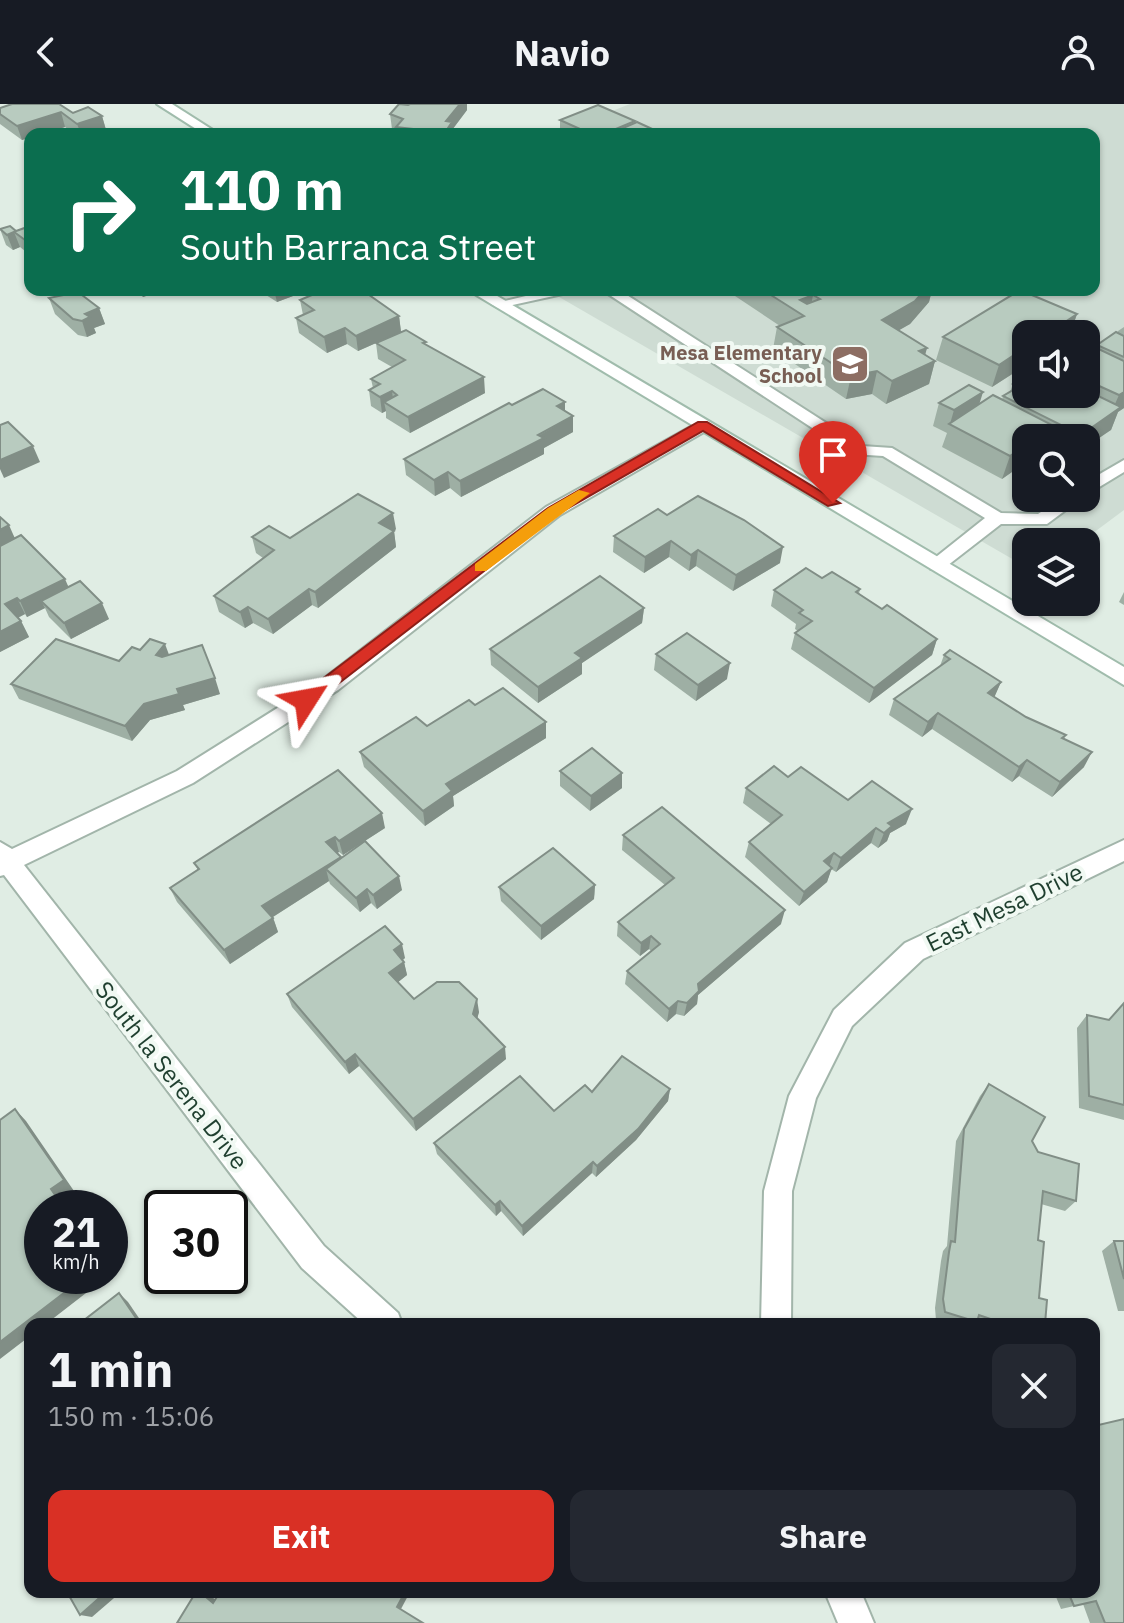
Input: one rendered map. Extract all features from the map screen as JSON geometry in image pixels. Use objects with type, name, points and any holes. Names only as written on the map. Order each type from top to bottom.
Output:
[{"type":"street","points":[[163,104],[203,128]]},
{"type":"street","points":[[486,296],[1124,677]]},
{"type":"street","points":[[2,860],[185,777],[330,685],[553,511],[703,425]]},
{"type":"street","name":"East Mesa Drive","points":[[776,1318],[778,1191],[803,1096],[843,1018],[914,951],[1124,850]]},
{"type":"street","name":"South la Serena Drive","points":[[2,860],[313,1257],[380,1318]]},
{"type":"street","points":[[846,1598],[856,1623]]},
{"type":"lane","points":[[499,304],[542,296]]},
{"type":"lane","points":[[618,296],[858,451],[886,451],[997,518],[1041,520],[1053,512]]},
{"type":"lane","points":[[1100,481],[1124,465]]},
{"type":"lane","points":[[937,565],[997,518]]},
{"type":"shaded area","name":"Mesa Elementary School","points":[[630,104],[1124,104],[1124,510],[1100,528],[1012,528],[1012,559],[557,296],[1100,296],[1100,128],[568,128]]},
{"type":"building","points":[[12,104],[59,104],[73,113],[88,107],[102,116],[77,124],[61,112],[17,126],[0,114],[0,108]]},
{"type":"building","points":[[399,104],[460,104],[446,121],[452,122],[448,128],[396,127],[403,119],[390,114]]},
{"type":"building","points":[[598,105],[635,121],[618,128],[578,128],[560,120]]},
{"type":"building","points":[[637,122],[650,128],[623,128]]},
{"type":"building","points":[[10,226],[16,231],[24,228],[24,239],[14,232],[7,235],[0,229]]},
{"type":"building","points":[[83,296],[99,308],[85,314],[90,317],[82,321],[73,319],[49,298]]},
{"type":"building","points":[[310,296],[371,296],[399,316],[356,336],[345,328],[324,337],[296,318],[314,310],[300,300]]},
{"type":"building","points":[[772,296],[810,296],[800,300],[807,304],[820,299],[815,296],[920,296],[882,320],[927,348],[919,351],[935,361],[892,381],[877,371],[851,376],[777,327],[804,316]]},
{"type":"building","points":[[1010,296],[1034,296],[1077,314],[1068,320],[1012,320],[1012,356],[999,365],[943,337]]},
{"type":"building","points":[[406,330],[484,377],[408,417],[384,402],[397,395],[392,391],[380,397],[369,390],[380,384],[371,379],[405,360],[376,343]]},
{"type":"building","points":[[1116,332],[1124,336],[1124,357],[1100,346],[1100,343]]},
{"type":"building","points":[[1100,350],[1124,361],[1124,392],[1119,395],[1100,386]]},
{"type":"building","points":[[969,385],[983,392],[954,410],[939,403]]},
{"type":"building","points":[[543,389],[565,402],[557,406],[573,416],[538,435],[544,438],[460,481],[448,472],[434,480],[404,459],[509,403],[512,405]]},
{"type":"building","points":[[1012,391],[1012,400],[1003,396]]},
{"type":"building","points":[[993,395],[1012,405],[1012,408],[1019,408],[1050,424],[1012,424],[1010,456],[949,424]]},
{"type":"building","points":[[1100,397],[1121,407],[1097,424],[1059,424],[1027,408],[1100,408]]},
{"type":"building","points":[[8,422],[33,446],[0,460],[0,425]]},
{"type":"building","points":[[358,494],[393,513],[379,523],[394,531],[315,592],[309,589],[268,619],[248,607],[240,612],[214,596],[274,550],[252,537],[269,526],[290,538]]},
{"type":"building","points":[[698,496],[744,520],[783,547],[736,575],[698,550],[691,555],[671,541],[645,557],[614,536],[658,509],[667,515]]},
{"type":"building","points":[[0,517],[9,525],[0,530]]},
{"type":"building","points":[[21,535],[65,579],[20,601],[17,598],[5,604],[21,621],[0,632],[0,546]]},
{"type":"building","points":[[806,568],[822,578],[832,572],[860,589],[856,592],[882,609],[887,605],[937,639],[874,688],[795,633],[812,621],[799,613],[803,610],[774,590]]},
{"type":"building","points":[[600,576],[644,608],[575,653],[582,658],[538,687],[490,649]]},
{"type":"building","points":[[80,581],[102,603],[64,623],[41,601]]},
{"type":"building","points":[[687,633],[730,663],[698,685],[656,654]]},
{"type":"building","points":[[56,639],[119,661],[132,647],[140,650],[150,639],[165,644],[156,655],[162,657],[202,645],[215,678],[177,689],[179,694],[144,704],[125,726],[11,684]]},
{"type":"building","points":[[950,650],[1001,682],[988,693],[1026,717],[1066,735],[1062,738],[1092,752],[1060,782],[1027,760],[1019,767],[938,713],[928,722],[894,699],[950,659],[944,655]]},
{"type":"building","points":[[503,688],[546,722],[446,784],[452,791],[423,811],[360,752],[416,717],[427,726],[469,700],[475,705]]},
{"type":"building","points":[[592,748],[622,773],[591,796],[560,771]]},
{"type":"building","points":[[774,766],[788,777],[801,767],[848,800],[872,781],[912,809],[888,823],[892,826],[884,833],[876,828],[841,858],[834,853],[824,861],[832,868],[804,892],[749,842],[782,815],[746,788]]},
{"type":"building","points":[[338,770],[382,813],[339,841],[335,837],[326,842],[341,857],[262,906],[273,918],[224,950],[170,888],[199,869],[194,863]]},
{"type":"building","points":[[662,807],[785,910],[698,984],[699,991],[687,1003],[678,1001],[669,1009],[627,971],[660,944],[651,936],[641,943],[618,922],[674,878],[623,835]]},
{"type":"building","points":[[365,841],[399,876],[373,895],[367,889],[356,898],[326,869]]},
{"type":"building","points":[[553,848],[595,885],[541,926],[499,887]]},
{"type":"building","points":[[385,926],[402,944],[394,950],[404,962],[389,973],[414,999],[437,982],[459,982],[477,999],[473,1014],[505,1047],[413,1119],[355,1054],[345,1062],[287,994]]},
{"type":"building","points":[[1124,1003],[1124,1105],[1089,1096],[1087,1015],[1109,1020]]},
{"type":"building","points":[[622,1056],[670,1089],[638,1129],[597,1166],[593,1162],[522,1226],[500,1201],[495,1205],[434,1143],[520,1076],[554,1111],[585,1085],[592,1092]]},
{"type":"building","points":[[989,1084],[1045,1117],[1032,1141],[1038,1152],[1079,1164],[1076,1201],[1043,1191],[1038,1240],[1044,1242],[1039,1298],[1047,1300],[1046,1318],[988,1318],[979,1315],[978,1318],[964,1318],[945,1312],[943,1299],[951,1241],[955,1242],[964,1129]]},
{"type":"building","points":[[15,1109],[64,1180],[52,1190],[24,1190],[24,1294],[63,1294],[31,1318],[24,1318],[24,1324],[0,1342],[0,1120]]},
{"type":"building","points":[[1114,1241],[1124,1241],[1124,1279]]},
{"type":"building","points":[[120,1294],[136,1318],[87,1318]]},
{"type":"building","points":[[1124,1419],[1124,1623],[1105,1623],[1096,1601],[1074,1606],[1071,1598],[1100,1598],[1100,1425]]},
{"type":"building","points":[[70,1598],[99,1598],[80,1615]]},
{"type":"building","points":[[192,1598],[207,1598],[213,1603],[216,1598],[402,1598],[397,1607],[423,1623],[177,1623]]},
{"type":"slow traffic","points":[[480,568],[553,511],[583,493]]},
{"type":"place","name":"Mesa Elementary School","points":[[850,364]]},
{"type":"route","points":[[306,700],[330,685],[553,511],[703,425],[833,503]]}]
